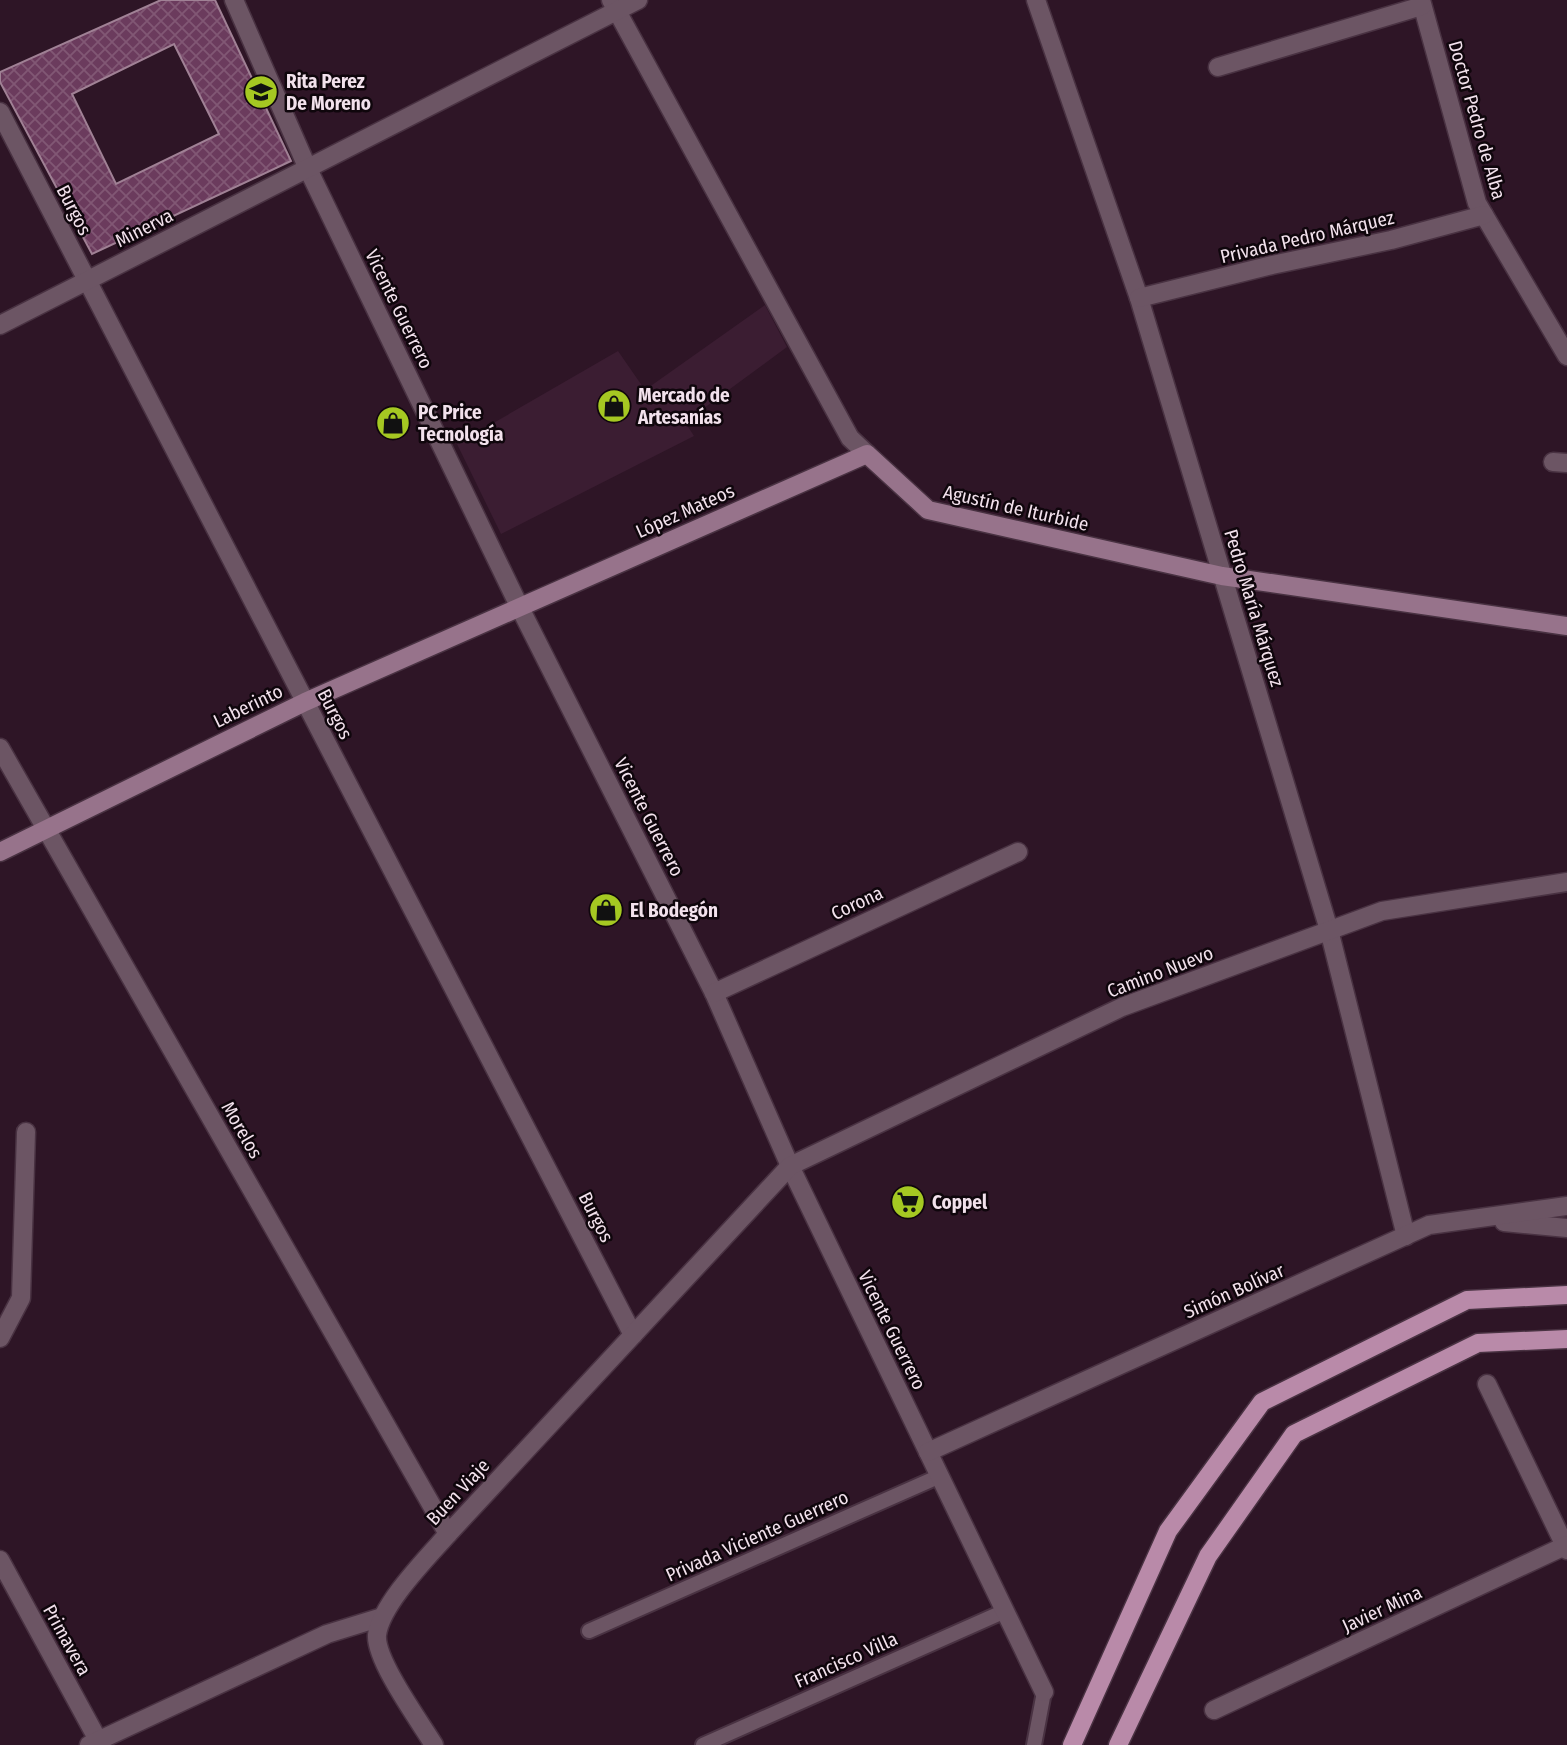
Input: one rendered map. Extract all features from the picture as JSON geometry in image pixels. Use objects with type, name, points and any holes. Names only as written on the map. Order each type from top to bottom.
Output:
[{"type":"main road","points":[[1072,1745],[1168,1531],[1262,1402],[1467,1300],[1567,1295]]},
{"type":"main road","points":[[1118,1745],[1208,1556],[1294,1434],[1478,1343],[1567,1339]]},
{"type":"street","name":"Vicente Guerrero","points":[[234,0],[308,169],[519,606],[714,993],[789,1166],[1044,1692]]},
{"type":"street","name":"Minerva","points":[[0,325],[308,169],[613,5],[638,0]]},
{"type":"street","name":"Pedro María Márquez","points":[[1036,0],[1139,298],[1329,930],[1406,1236]]},
{"type":"street","points":[[1218,67],[1421,3]]},
{"type":"street","name":"Doctor Pedro de Alba","points":[[1421,3],[1477,203],[1567,356]]},
{"type":"street","name":"Agustín de Iturbide","points":[[613,5],[850,438],[928,510],[1222,576],[1567,626]]},
{"type":"street","name":"Burgos","points":[[0,112],[633,1335]]},
{"type":"street","name":"Privada Pedro Márquez","points":[[1139,298],[1272,265],[1391,240],[1484,215]]},
{"type":"street","name":"López Mateos","points":[[519,606],[867,454]]},
{"type":"street","name":"Laberinto","points":[[0,852],[305,702],[519,606]]},
{"type":"street","name":"Morelos","points":[[0,748],[448,1534]]},
{"type":"street","name":"Corona","points":[[714,993],[1018,852]]},
{"type":"street","name":"Camino Nuevo","points":[[789,1166],[1122,1007],[1329,930],[1382,911],[1567,882]]},
{"type":"street","points":[[0,1338],[21,1298],[26,1132]]},
{"type":"street","name":"Buen Viaje","points":[[382,1617],[448,1534],[789,1166]]},
{"type":"street","name":"Simón Bolívar","points":[[928,1452],[1429,1226],[1567,1206]]},
{"type":"street","points":[[1477,1219],[1567,1228]]},
{"type":"street","points":[[1487,1384],[1566,1547]]},
{"type":"street","name":"Javier Mina","points":[[1214,1710],[1566,1547]]},
{"type":"street","name":"Primavera","points":[[0,1560],[93,1743]]},
{"type":"street","points":[[93,1743],[327,1634],[382,1617]]},
{"type":"street","points":[[382,1617],[377,1637],[385,1666],[434,1745]]},
{"type":"lane","name":"Privada Viciente Guerrero","points":[[589,1631],[940,1476]]},
{"type":"lane","name":"Francisco Villa","points":[[703,1745],[1005,1611]]},
{"type":"lane","points":[[1034,1745],[1044,1692]]},
{"type":"shaded area","name":"Mercado de Artesanías","points":[[765,305],[787,347],[685,422],[694,436],[501,534],[457,444],[618,351],[645,390]]},
{"type":"building","points":[[161,0],[215,0],[291,161],[92,254],[0,82],[0,72]],"holes":[[[174,44],[219,134],[116,184],[72,94]]]},
{"type":"place","name":"Rita Perez De Moreno","points":[[261,92]]},
{"type":"place","name":"Mercado de Artesanías","points":[[614,406]]},
{"type":"place","name":"PC Price Tecnología","points":[[393,423]]},
{"type":"place","name":"El Bodegón","points":[[606,910]]},
{"type":"place","name":"Coppel","points":[[908,1202]]}]
